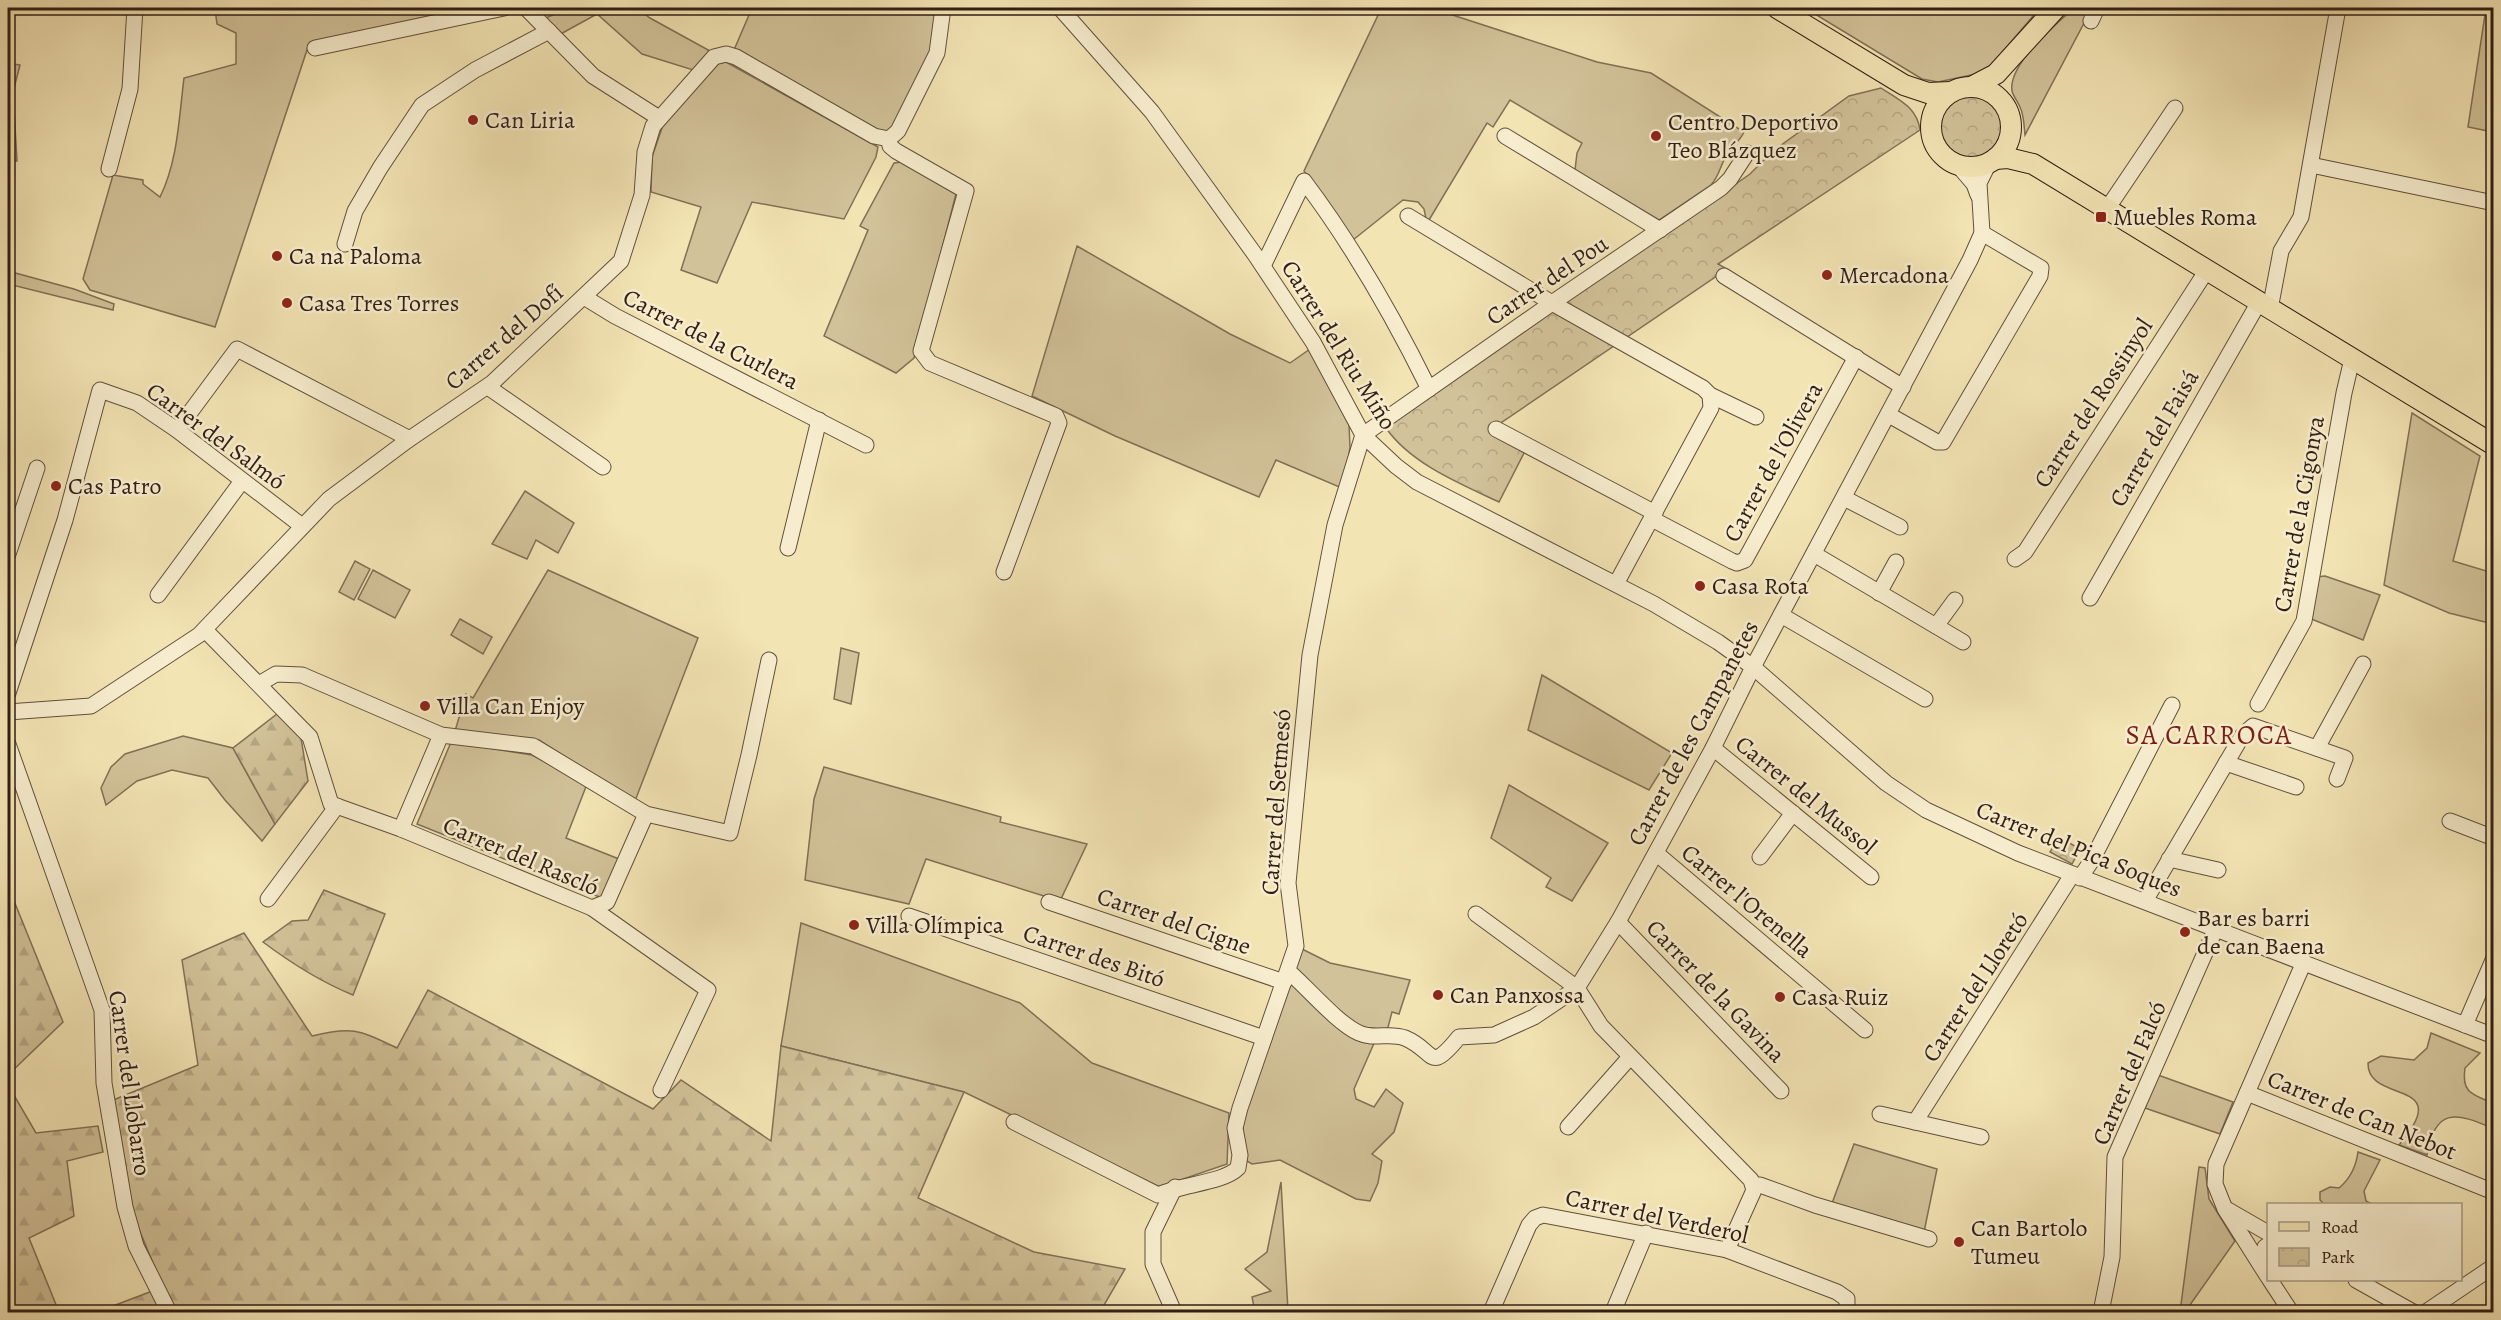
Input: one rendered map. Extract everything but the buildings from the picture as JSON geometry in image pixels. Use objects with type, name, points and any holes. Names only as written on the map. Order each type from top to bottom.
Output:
[{"type":"main road","points":[[1777,8],[1904,85],[1928,93],[1951,92],[1991,78],[2056,8]]},
{"type":"main road","points":[[2009,59],[2002,89],[2018,145],[2033,164]]},
{"type":"main road","points":[[1904,85],[1923,105],[1932,125],[1933,138],[1940,151],[1956,163],[1969,166],[2008,158],[2033,164],[2493,445]]},
{"type":"main road","points":[[1973,86],[1989,91],[2006,105]]},
{"type":"main road","points":[[1932,125],[1939,103],[1951,92]]},
{"type":"main road","points":[[1992,161],[2007,146],[2012,129]]},
{"type":"street","points":[[109,170],[130,89],[135,8]]},
{"type":"street","points":[[315,48],[504,8]]},
{"type":"street","points":[[526,8],[593,76],[659,118]]},
{"type":"street","points":[[889,139],[898,131],[933,63],[939,43],[943,8]]},
{"type":"street","name":"Carrer del Faisá","points":[[2090,598],[2265,305],[2282,251],[2301,217],[2338,8]]},
{"type":"street","name":"Carrer del Riu Miño","points":[[1067,11],[1152,112],[1263,266],[1313,342],[1363,435],[1417,482],[1672,614],[1753,667]]},
{"type":"street","points":[[345,244],[355,211],[380,168],[423,105],[475,70],[549,31]]},
{"type":"street","name":"Carrer del Dofí","points":[[8,712],[91,706],[206,630],[302,526],[335,494],[408,440],[488,387],[621,261],[642,195],[646,146],[659,118],[708,62],[714,57],[726,54],[736,57],[874,136],[889,139],[890,146],[896,151],[966,191],[921,351],[930,363],[1056,416],[1059,423],[1004,572]]},
{"type":"street","points":[[2107,209],[2175,108]]},
{"type":"street","points":[[1505,136],[1660,230]]},
{"type":"street","name":"Carrer del Pou","points":[[1363,435],[1721,188],[1730,179],[1747,153]]},
{"type":"street","points":[[1978,195],[1982,174],[1992,161]]},
{"type":"street","points":[[1888,415],[1937,442],[1943,442],[2040,276],[2041,268],[1982,233],[1978,195],[1974,184],[1956,163]]},
{"type":"street","points":[[2311,165],[2493,203]]},
{"type":"street","points":[[1263,266],[1304,181],[1366,270],[1430,388]]},
{"type":"street","points":[[1408,216],[1552,303],[1703,388],[1710,395],[1756,417]]},
{"type":"street","name":"Carrer de les Campanetes","points":[[1577,988],[1618,922],[1713,748],[1753,667],[1903,387],[1982,233]]},
{"type":"street","name":"Carrer del Rossinyol","points":[[2014,559],[2025,552],[2207,270]]},
{"type":"street","points":[[1724,276],[1903,387]]},
{"type":"street","name":"Carrer de la Curlera","points":[[584,297],[615,316],[866,445]]},
{"type":"street","points":[[177,430],[237,349],[406,436],[408,440]]},
{"type":"street","name":"Carrer de l'Olivera","points":[[1653,516],[1732,561],[1737,563],[1745,560],[1856,357]]},
{"type":"street","name":"Carrer de la Cigonya","points":[[2258,704],[2304,621],[2343,393],[2352,359]]},
{"type":"street","points":[[488,387],[603,467]]},
{"type":"street","name":"Carrer del Salmó","points":[[8,693],[65,520],[100,390],[137,403],[177,430],[302,526]]},
{"type":"street","points":[[1616,584],[1711,408],[1710,395]]},
{"type":"street","points":[[788,548],[819,420]]},
{"type":"street","points":[[1496,429],[1653,516]]},
{"type":"street","name":"Carrer del Setmesó","points":[[1175,1187],[1225,1178],[1238,1168],[1240,1155],[1235,1128],[1296,946],[1288,883],[1310,655],[1335,525],[1363,435]]},
{"type":"street","points":[[8,554],[37,468]]},
{"type":"street","points":[[158,595],[243,481]]},
{"type":"street","points":[[1844,498],[1900,527]]},
{"type":"street","points":[[1814,554],[1963,642]]},
{"type":"street","points":[[1879,593],[1896,562]]},
{"type":"street","points":[[1936,626],[1955,600]]},
{"type":"street","points":[[1781,615],[1925,699]]},
{"type":"street","points":[[206,630],[310,737],[331,804],[337,806],[268,899]]},
{"type":"street","points":[[259,684],[276,674],[302,675],[441,735],[533,746],[646,814],[730,833],[769,660]]},
{"type":"street","points":[[2317,748],[2363,664]]},
{"type":"street","name":"Carrer del Pica Soques","points":[[1753,667],[1886,783],[1926,810],[2018,854],[2493,1036]]},
{"type":"street","name":"Carrer del Lloretó","points":[[1915,1122],[2076,876],[2092,860],[2172,705]]},
{"type":"street","points":[[2145,901],[2242,736],[2253,726],[2345,758],[2337,779]]},
{"type":"street","points":[[401,829],[441,735]]},
{"type":"street","name":"Carrer del Llobarro","points":[[8,744],[102,1010],[104,1083],[117,1173],[136,1246],[169,1312]]},
{"type":"street","name":"Carrer del Mussol","points":[[1713,748],[1871,877]]},
{"type":"street","points":[[2226,763],[2296,787]]},
{"type":"street","name":"Carrer del Rascló","points":[[337,806],[401,829],[592,908],[708,990],[661,1090]]},
{"type":"street","points":[[1760,857],[1793,813]]},
{"type":"street","points":[[592,908],[607,902],[646,814]]},
{"type":"street","points":[[2450,821],[2493,838]]},
{"type":"street","name":"Carrer l'Orenella","points":[[1656,853],[1865,1030]]},
{"type":"street","points":[[2169,859],[2218,870]]},
{"type":"street","name":"Carrer del Cigne","points":[[1049,902],[1286,977]]},
{"type":"street","points":[[1476,914],[1577,988],[1601,1026],[1629,1057],[1751,1180],[1754,1190],[1727,1250]]},
{"type":"street","name":"Carrer des Bitó","points":[[909,916],[1264,1038]]},
{"type":"street","name":"Carrer de la Gavina","points":[[1618,922],[1781,1091]]},
{"type":"street","name":"Carrer del Falcó","points":[[2101,1312],[2112,1257],[2115,1157],[2216,928]]},
{"type":"street","points":[[2465,1024],[2493,958]]},
{"type":"street","points":[[2267,1275],[2225,1209],[2215,1184],[2216,1164],[2304,962]]},
{"type":"street","points":[[1286,977],[1358,1033],[1374,1037],[1398,1036],[1408,1039],[1432,1057],[1438,1058],[1443,1056],[1459,1037],[1494,1035],[1534,1017],[1577,988]]},
{"type":"street","points":[[1569,1127],[1629,1057]]},
{"type":"street","name":"Carrer de Can Nebot","points":[[2247,1093],[2493,1192]]},
{"type":"street","points":[[1880,1114],[1981,1137]]},
{"type":"street","points":[[1014,1122],[1158,1195],[1175,1187]]},
{"type":"street","points":[[1754,1186],[1760,1185],[1815,1205],[1929,1239]]},
{"type":"street","points":[[1174,1312],[1153,1264],[1153,1232],[1175,1187]]},
{"type":"street","points":[[2225,1209],[2267,1232]]},
{"type":"street","name":"Carrer del Verderol","points":[[1491,1312],[1529,1225],[1535,1218],[1543,1215],[1727,1250],[1837,1292],[1846,1299],[1847,1312]]},
{"type":"street","points":[[1613,1312],[1646,1233]]},
{"type":"street","points":[[2260,1263],[2267,1246]]},
{"type":"street","points":[[2426,1312],[2493,1266]]},
{"type":"street","points":[[2271,1281],[2290,1312]]},
{"type":"street","points":[[2358,1281],[2413,1312]]},
{"type":"green space","points":[[211,8],[478,8],[308,47],[215,327],[90,290],[83,279],[113,175],[143,180],[143,184],[160,197],[171,169],[184,78],[236,64],[236,33],[217,24],[215,9]]},
{"type":"green space","points":[[570,8],[637,8],[650,18],[710,51],[693,70],[642,54],[597,14],[557,36],[543,19]]},
{"type":"green space","points":[[752,8],[937,8],[932,53],[891,130],[884,133],[734,50]]},
{"type":"green space","points":[[1368,8],[1431,8],[1597,62],[1651,73],[1744,132],[1726,155],[1711,185],[1659,220],[1575,170],[1577,153],[1582,143],[1510,100],[1493,127],[1487,123],[1429,220],[1426,219],[1424,209],[1418,202],[1403,200],[1353,240],[1304,171],[1379,13]]},
{"type":"green space","points":[[1805,8],[2040,8],[1993,63],[1981,73],[1938,82],[1922,79]]},
{"type":"green space","points":[[2074,8],[2092,8],[2025,135],[2022,113],[2012,91],[2017,69],[2035,45]]},
{"type":"green space","points":[[2486,8],[2493,8],[2493,132],[2468,127]]},
{"type":"green space","points":[[726,62],[878,147],[876,157],[844,219],[752,202],[717,283],[681,270],[701,207],[651,192],[652,157],[664,122],[719,63]]},
{"type":"green space","points":[[8,63],[20,65],[13,92],[17,161],[8,161]]},
{"type":"green space","points":[[1881,88],[1911,110],[1920,130],[1718,264],[1727,269],[1489,431],[1525,451],[1499,502],[1438,472],[1396,441],[1386,428],[1750,174],[1773,151],[1849,96]]},
{"type":"green space","points":[[1972,94],[1984,97],[1995,104],[2002,115],[2005,127],[2002,139],[1995,150],[1984,157],[1972,160],[1960,157],[1949,150],[1942,139],[1939,127],[1942,115],[1949,104],[1960,97]]},
{"type":"green space","points":[[902,162],[956,194],[914,358],[896,373],[824,336],[868,230],[860,226],[894,163]]},
{"type":"green space","points":[[1077,246],[1230,334],[1290,363],[1310,349],[1349,425],[1350,447],[1344,489],[1276,460],[1259,497],[1115,436],[1032,396]]},
{"type":"green space","points":[[8,271],[74,289],[114,304],[113,310],[8,284]]},
{"type":"green space","points":[[2412,413],[2480,456],[2453,561],[2493,573],[2493,624],[2449,613],[2384,585]]},
{"type":"green space","points":[[525,491],[574,523],[558,553],[536,540],[527,559],[492,544]]},
{"type":"green space","points":[[355,561],[370,569],[354,600],[339,592]]},
{"type":"green space","points":[[373,570],[410,590],[395,618],[358,599]]},
{"type":"green space","points":[[548,570],[698,638],[635,801],[539,740],[455,731],[466,694],[473,698]]},
{"type":"green space","points":[[2325,576],[2380,595],[2363,640],[2309,618],[2316,577]]},
{"type":"green space","points":[[460,619],[492,637],[483,654],[451,635]]},
{"type":"green space","points":[[841,648],[859,653],[851,704],[834,699]]},
{"type":"green space","points":[[1542,675],[1672,753],[1649,790],[1528,730]]},
{"type":"green space","points":[[277,714],[301,738],[308,781],[275,824],[233,748]]},
{"type":"green space","points":[[183,736],[233,748],[275,824],[262,841],[208,778],[172,770],[137,781],[106,805],[101,788],[111,767],[125,754]]},
{"type":"green space","points":[[451,742],[532,755],[587,784],[566,838],[619,859],[602,898],[417,824]]},
{"type":"green space","points":[[824,767],[1001,817],[1000,822],[1087,844],[1060,901],[926,859],[909,904],[805,880],[814,799]]},
{"type":"green space","points":[[1509,785],[1608,843],[1572,901],[1546,887],[1551,878],[1491,838]]},
{"type":"green space","points":[[2059,837],[2080,849],[2072,864],[2050,852]]},
{"type":"green space","points":[[8,886],[63,1022],[8,1075]]},
{"type":"green space","points":[[324,890],[385,914],[353,995],[306,972],[263,942],[292,921],[308,920]]},
{"type":"green space","points":[[801,923],[1020,1003],[1092,1063],[1229,1113],[1227,1164],[1160,1187],[964,1092],[781,1046]]},
{"type":"green space","points":[[244,933],[312,1036],[337,1031],[356,1032],[397,1048],[428,990],[653,1109],[681,1080],[771,1141],[781,1046],[964,1092],[918,1198],[1034,1252],[1125,1269],[1100,1312],[97,1312],[163,1287],[128,1203],[111,1101],[198,1065],[182,960]]},
{"type":"green space","points":[[1300,948],[1330,963],[1410,980],[1399,1014],[1392,1012],[1387,1031],[1376,1032],[1354,1025],[1294,966]]},
{"type":"green space","points":[[1289,980],[1375,1041],[1354,1089],[1356,1099],[1374,1107],[1386,1089],[1403,1103],[1394,1132],[1372,1154],[1382,1161],[1378,1183],[1370,1201],[1356,1199],[1280,1160],[1252,1164],[1245,1160],[1242,1117]]},
{"type":"green space","points":[[2431,1033],[2480,1053],[2465,1068],[2465,1083],[2474,1095],[2493,1103],[2494,1129],[2469,1119],[2449,1118],[2442,1121],[2436,1128],[2427,1155],[2399,1145],[2414,1124],[2418,1109],[2414,1100],[2381,1084],[2371,1076],[2368,1063],[2381,1056],[2414,1060],[2427,1048]]},
{"type":"green space","points":[[2158,1075],[2233,1102],[2220,1134],[2145,1108]]},
{"type":"green space","points":[[8,1085],[36,1133],[98,1126],[103,1152],[67,1161],[74,1216],[29,1238],[59,1312],[8,1312]]},
{"type":"green space","points":[[1854,1144],[1937,1169],[1924,1232],[1831,1206]]},
{"type":"green space","points":[[2358,1152],[2380,1160],[2364,1191],[2366,1201],[2370,1203],[2323,1203],[2320,1200],[2320,1192],[2330,1187],[2339,1188],[2347,1180],[2356,1163]]},
{"type":"green space","points":[[2199,1167],[2205,1168],[2209,1199],[2235,1241],[2185,1312],[2180,1312]]},
{"type":"green space","points":[[1281,1182],[1288,1311],[1292,1312],[1255,1312],[1252,1297],[1271,1291],[1245,1269],[1267,1252]]},
{"type":"place","name":"Can Liria","points":[[473,120]]},
{"type":"place","name":"Centro Deportivo Teo Blázquez","points":[[1656,136]]},
{"type":"place","name":"Muebles Roma","points":[[2101,217]]},
{"type":"place","name":"Ca na Paloma","points":[[277,256]]},
{"type":"place","name":"Mercadona","points":[[1827,275]]},
{"type":"place","name":"Casa Tres Torres","points":[[287,303]]},
{"type":"place","name":"Cas Patro","points":[[56,486]]},
{"type":"place","name":"Casa Rota","points":[[1700,586]]},
{"type":"place","name":"Villa Can Enjoy","points":[[425,706]]},
{"type":"place","name":"Villa Olímpica","points":[[854,925]]},
{"type":"place","name":"Bar es barri de can Baena","points":[[2185,932]]},
{"type":"place","name":"Can Panxossa","points":[[1438,995]]},
{"type":"place","name":"Casa Ruiz","points":[[1780,997]]},
{"type":"place","name":"Can Bartolo Tumeu","points":[[1959,1242]]},
{"type":"district","name":"SA CARROCA","points":[[2209,735]]}]
